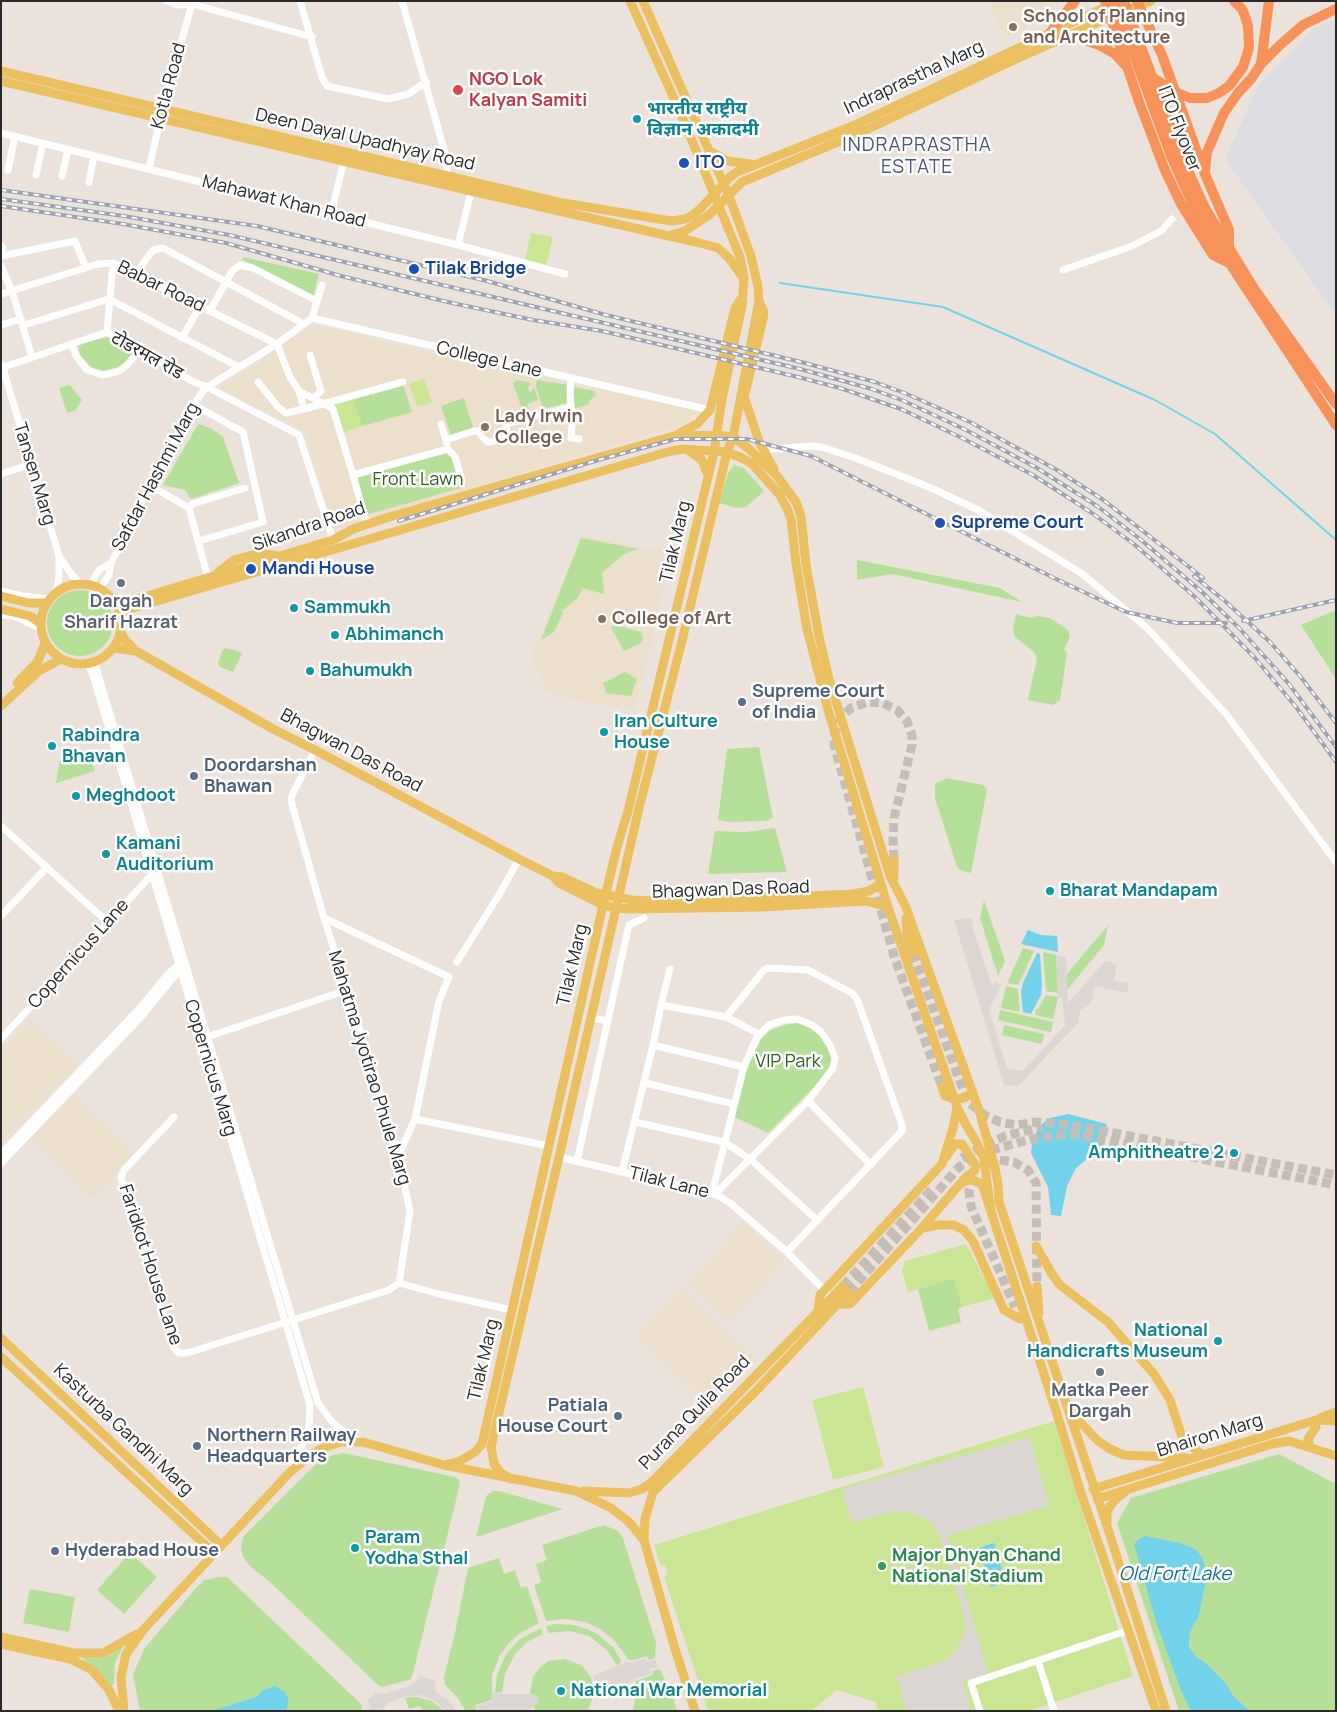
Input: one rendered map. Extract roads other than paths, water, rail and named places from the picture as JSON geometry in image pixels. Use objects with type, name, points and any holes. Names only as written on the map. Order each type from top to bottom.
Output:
[{"type":"highway","points":[[1050,33],[1076,1]]},
{"type":"highway","name":"ITO Flyover","points":[[1124,1],[1201,210],[1336,404]]},
{"type":"highway","points":[[1152,76],[1180,95],[1198,99],[1213,96],[1229,86],[1243,67],[1248,48],[1248,26],[1242,9],[1234,1]]},
{"type":"highway","points":[[1261,64],[1269,1]]},
{"type":"highway","points":[[1109,3],[1110,17],[1164,168],[1181,204],[1213,256],[1228,262]]},
{"type":"highway","name":"ITO Flyover","points":[[1109,3],[1171,156],[1228,262],[1336,425]]},
{"type":"highway","points":[[1138,4],[1162,55],[1205,174],[1229,230],[1229,249]]},
{"type":"highway","points":[[1205,174],[1207,152],[1224,112],[1261,64],[1280,44],[1303,25],[1336,9]]},
{"type":"highway","points":[[1062,38],[1080,38],[1099,45],[1115,54],[1127,67]]},
{"type":"highway","points":[[1127,67],[1140,57],[1152,53],[1162,55]]},
{"type":"main road","points":[[630,1],[719,205],[740,257],[744,278],[743,297],[735,308],[718,398],[697,424],[674,436]]},
{"type":"main road","points":[[644,1],[724,184],[751,256],[759,300],[764,312],[735,438]]},
{"type":"main road","name":"Indraprastha Marg","points":[[724,184],[737,172],[855,125],[1109,3],[1118,1]]},
{"type":"main road","name":"Indraprastha Marg","points":[[668,235],[685,231],[719,205],[730,200],[738,184],[864,131],[1062,38],[1138,4],[1151,1]]},
{"type":"main road","name":"Deen Dayal Upadhyay Road","points":[[1,71],[344,162],[446,185],[472,187],[671,221],[693,215],[724,184]]},
{"type":"main road","name":"Deen Dayal Upadhyay Road","points":[[1,81],[448,175],[472,187],[718,248],[729,258],[744,278]]},
{"type":"main road","points":[[708,149],[727,161],[758,164]]},
{"type":"main road","points":[[735,438],[741,388],[759,300]]},
{"type":"main road","points":[[744,397],[757,435],[777,476]]},
{"type":"main road","name":"Tilak Marg","points":[[444,1465],[460,1461],[476,1452],[482,1444],[603,905],[628,811],[714,452],[717,435],[718,398]]},
{"type":"main road","name":"Sikandra Road","points":[[115,602],[132,600],[211,577],[333,540],[367,525],[674,436],[717,435],[735,438]]},
{"type":"main road","points":[[735,438],[777,476],[796,502],[801,516],[808,572],[829,680],[890,876],[905,906],[973,1092],[995,1168],[999,1202],[1093,1489],[1107,1526],[1166,1711]]},
{"type":"main road","name":"Tilak Marg","points":[[511,1479],[500,1472],[494,1464],[491,1447],[560,1157],[639,808],[674,673],[727,452],[735,438]]},
{"type":"main road","points":[[659,440],[665,442],[668,446],[665,452],[662,453]]},
{"type":"main road","points":[[686,449],[702,460],[708,475]]},
{"type":"main road","name":"Sikandra Road","points":[[119,614],[133,608],[662,453],[686,449],[727,452]]},
{"type":"main road","points":[[727,452],[752,464],[779,493],[788,508],[807,629],[821,688],[888,907],[956,1103],[966,1125],[978,1143],[984,1159],[991,1212]]},
{"type":"main road","points":[[779,493],[787,488]]},
{"type":"main road","points":[[90,585],[100,588],[115,602],[119,614],[120,631],[113,648],[106,655],[91,662],[73,663],[61,659],[45,643],[40,626],[42,613],[47,601],[56,592],[67,586],[90,585]]},
{"type":"main road","points":[[1,596],[28,603],[47,601]]},
{"type":"main road","points":[[1,609],[30,616],[40,626]]},
{"type":"main road","name":"Bhagwan Das Road","points":[[120,631],[125,640],[136,651],[273,729],[553,876],[562,877],[606,895],[645,902],[827,899],[866,901],[888,907]]},
{"type":"main road","points":[[1,700],[38,661],[45,643]]},
{"type":"main road","name":"Bhagwan Das Road","points":[[113,648],[136,651]]},
{"type":"main road","points":[[1,706],[39,671],[61,659]]},
{"type":"main road","points":[[662,670],[674,673]]},
{"type":"main road","points":[[894,860],[897,889]]},
{"type":"main road","name":"Bhagwan Das Road","points":[[553,876],[558,883],[603,905],[616,908],[641,909],[827,899],[866,892],[881,884]]},
{"type":"main road","points":[[905,906],[907,933],[913,953]]},
{"type":"main road","points":[[942,1087],[945,1096],[956,1103]]},
{"type":"main road","points":[[956,1103],[973,1092]]},
{"type":"main road","name":"Purana Quila Road","points":[[818,1311],[820,1295],[942,1164],[953,1128],[956,1103]]},
{"type":"main road","points":[[835,1300],[850,1304],[922,1228],[958,1184],[974,1171],[976,1167],[975,1162],[962,1144],[958,1143],[954,1145],[942,1164]]},
{"type":"main road","points":[[958,1184],[972,1180],[982,1184],[1056,1410],[1081,1493],[1156,1711]]},
{"type":"main road","points":[[922,1228],[954,1225],[964,1230],[973,1241],[1004,1310],[1020,1319],[1025,1319]]},
{"type":"main road","points":[[1036,1246],[1060,1285],[1108,1322],[1154,1374],[1170,1400],[1180,1436],[1204,1455]]},
{"type":"main road","points":[[1037,1286],[1039,1326]]},
{"type":"main road","points":[[835,1300],[846,1289]]},
{"type":"main road","name":"Purana Quila Road","points":[[576,1491],[620,1494],[636,1491],[652,1482],[818,1311],[835,1300]]},
{"type":"main road","name":"Purana Quila Road","points":[[644,1540],[645,1519],[653,1492],[754,1393],[835,1300]]},
{"type":"main road","points":[[1015,1308],[1025,1319]]},
{"type":"main road","name":"Kasturba Gandhi Marg","points":[[1,1338],[222,1545]]},
{"type":"main road","name":"Kasturba Gandhi Marg","points":[[1,1357],[214,1553]]},
{"type":"main road","points":[[1066,1403],[1080,1422],[1098,1440],[1124,1455],[1194,1459]]},
{"type":"main road","points":[[1310,1448],[1308,1439],[1316,1427],[1317,1420],[1336,1412]]},
{"type":"main road","name":"Bhairon Marg","points":[[1093,1489],[1317,1420],[1336,1420]]},
{"type":"main road","points":[[1285,1430],[1293,1434],[1289,1440]]},
{"type":"main road","name":"Bhairon Marg","points":[[1097,1499],[1289,1440],[1336,1456]]},
{"type":"main road","points":[[124,1711],[122,1677],[126,1654],[144,1629],[290,1472],[322,1448],[341,1442],[363,1442],[444,1465],[576,1491],[611,1508],[629,1522],[644,1540],[695,1711]]},
{"type":"main road","points":[[1107,1526],[1107,1512],[1110,1506],[1129,1489]]},
{"type":"main road","points":[[636,1491],[649,1502]]},
{"type":"main road","points":[[1,1644],[72,1656],[103,1653],[127,1641],[144,1629]]},
{"type":"main road","points":[[1,1636],[72,1656],[92,1670],[102,1680],[119,1711]]},
{"type":"street","points":[[167,1],[178,5],[194,2],[312,37]]},
{"type":"street","points":[[300,1],[325,84],[330,87],[388,99],[408,94],[426,82]]},
{"type":"street","points":[[402,1],[447,160],[448,175],[446,185]]},
{"type":"street","name":"Kotla Road","points":[[149,169],[161,114],[194,2]]},
{"type":"street","name":"Mahawat Khan Road","points":[[1,133],[458,245],[565,274]]},
{"type":"street","points":[[8,170],[15,136]]},
{"type":"street","points":[[36,175],[42,143]]},
{"type":"street","points":[[62,176],[68,149]]},
{"type":"street","points":[[89,182],[94,156]]},
{"type":"street","points":[[330,214],[344,162]]},
{"type":"street","points":[[458,245],[472,187]]},
{"type":"street","points":[[1063,270],[1132,246],[1161,231],[1172,219]]},
{"type":"street","points":[[1,245],[3,248],[1,255],[75,241],[86,268]]},
{"type":"street","points":[[135,274],[153,250],[162,248],[304,324]]},
{"type":"street","points":[[107,332],[113,263]]},
{"type":"street","name":"Babar Road","points":[[1,293],[86,268],[113,263],[277,344]]},
{"type":"street","points":[[210,311],[226,282],[236,267],[240,265],[247,266],[317,301]]},
{"type":"street","points":[[1,266],[23,322],[32,357]]},
{"type":"street","points":[[304,409],[299,390],[290,377],[277,344],[312,318],[322,285]]},
{"type":"street","points":[[1,325],[23,322],[109,299],[239,367]]},
{"type":"street","points":[[182,338],[200,306]]},
{"type":"street","name":"College Lane","points":[[312,318],[710,410]]},
{"type":"street","name":"टोडरमल रोड","points":[[2,366],[107,332],[194,382],[299,435],[302,438],[333,540]]},
{"type":"street","points":[[71,344],[77,357],[87,370],[103,375],[119,372],[139,351]]},
{"type":"street","name":"Safdar Hashmi Marg","points":[[100,588],[109,575],[111,562],[194,405],[207,387],[277,344]]},
{"type":"street","points":[[310,355],[321,391],[314,398]]},
{"type":"street","name":"Tansen Marg","points":[[2,366],[59,556],[60,578],[56,592]]},
{"type":"street","points":[[572,379],[570,393],[573,413],[571,438],[579,439]]},
{"type":"street","points":[[258,382],[267,390],[278,407],[286,413],[403,382]]},
{"type":"street","points":[[299,390],[333,410],[367,525]]},
{"type":"street","points":[[194,405],[243,432],[263,522],[199,541]]},
{"type":"street","points":[[446,440],[477,431],[487,442],[491,442],[508,436],[506,426],[510,423],[571,407]]},
{"type":"street","points":[[441,424],[448,449],[455,457],[462,481]]},
{"type":"street","points":[[764,450],[810,446],[821,447],[853,457],[930,487],[978,510],[1081,573],[1147,628],[1226,714],[1336,862]]},
{"type":"street","points":[[353,475],[432,451],[448,449]]},
{"type":"street","points":[[1,474],[31,464]]},
{"type":"street","points":[[189,508],[192,504],[245,488]]},
{"type":"street","points":[[156,489],[189,508],[211,577]]},
{"type":"street","name":"Tansen Marg","points":[[59,556],[80,584]]},
{"type":"street","points":[[90,585],[99,570],[111,562]]},
{"type":"street","points":[[1,591],[47,601]]},
{"type":"street","points":[[1,614],[16,617],[40,626]]},
{"type":"street","name":"Copernicus Marg","points":[[91,662],[92,672],[198,1016],[310,1405],[307,1436],[295,1466],[290,1472]]},
{"type":"street","name":"Mahatma Jyotirao Phule Marg","points":[[315,750],[292,795],[291,801],[324,918],[384,1105],[398,1156],[410,1214],[400,1283]]},
{"type":"street","points":[[1,826],[104,919]]},
{"type":"street","points":[[457,962],[518,859]]},
{"type":"street","points":[[1,916],[47,867]]},
{"type":"street","name":"Copernicus Lane","points":[[1,1039],[154,871]]},
{"type":"street","points":[[324,918],[449,977],[440,1001],[415,1120],[398,1156]]},
{"type":"street","points":[[577,1161],[628,929],[630,925],[644,918]]},
{"type":"street","points":[[1,1154],[182,965]]},
{"type":"street","points":[[1,1163],[141,1017],[182,965]]},
{"type":"street","points":[[726,1017],[764,970],[768,968],[808,970],[852,993],[857,999],[902,1129],[871,1165],[787,1252]]},
{"type":"street","points":[[622,1172],[670,969]]},
{"type":"street","points":[[207,1037],[347,990]]},
{"type":"street","points":[[661,1005],[726,1017],[759,1034]]},
{"type":"street","name":"Copernicus Marg","points":[[198,1016],[207,1037],[318,1403],[337,1427],[363,1442]]},
{"type":"street","points":[[591,1018],[608,1022]]},
{"type":"street","points":[[797,1019],[812,1025],[821,1032],[833,1051],[833,1068],[808,1101],[714,1193],[724,1142],[744,1067],[759,1034],[769,1025],[778,1021],[797,1019]]},
{"type":"street","points":[[653,1046],[744,1067]]},
{"type":"street","points":[[644,1084],[734,1104]]},
{"type":"street","points":[[808,1101],[871,1165]]},
{"type":"street","name":"Faridkot House Lane","points":[[174,1117],[124,1170],[121,1177],[174,1348],[179,1354],[187,1353],[285,1322]]},
{"type":"street","points":[[415,1120],[549,1146]]},
{"type":"street","points":[[635,1122],[724,1142],[750,1159],[817,1220]]},
{"type":"street","name":"Tilak Lane","points":[[560,1157],[714,1193],[730,1203],[787,1252],[835,1300]]},
{"type":"street","points":[[285,1322],[389,1290],[400,1283],[439,1294],[512,1310]]},
{"type":"street","points":[[310,1405],[318,1403]]},
{"type":"street","points":[[980,1711],[971,1683],[1129,1630]]},
{"type":"street","points":[[1038,1661],[1054,1711]]},
{"type":"water","points":[[1028,930],[1041,935],[1057,936],[1058,952],[1021,944]]},
{"type":"water","points":[[1037,953],[1040,954],[1042,986],[1041,995],[1031,1014],[1023,1012],[1021,992],[1023,983]]},
{"type":"water","points":[[1068,1114],[1107,1124],[1102,1151],[1092,1155],[1076,1168],[1067,1186],[1061,1216],[1051,1215],[1048,1187],[1031,1153],[1032,1143],[1042,1124],[1050,1118]]},
{"type":"water","name":"Old Fort Lake","points":[[1145,1536],[1180,1543],[1193,1548],[1199,1553],[1207,1575],[1198,1619],[1194,1623],[1189,1635],[1189,1647],[1195,1656],[1207,1664],[1227,1685],[1233,1696],[1250,1711],[1191,1711],[1181,1690],[1156,1622],[1134,1544]]},
{"type":"water","points":[[994,1543],[1006,1582],[991,1587],[979,1548]]},
{"type":"water","points":[[275,1686],[285,1692],[288,1698],[286,1711],[212,1711],[259,1696],[263,1690]]},
{"type":"waterway","points":[[780,283],[943,307],[1155,400],[1215,434],[1336,540]]},
{"type":"tunnel","points":[[894,859],[894,818],[912,745],[912,735],[907,721],[897,710],[883,703],[868,702],[851,708],[841,718],[835,731],[834,745],[895,959],[942,1087]]},
{"type":"tunnel","points":[[913,953],[967,1101],[986,1116],[1000,1122],[1016,1125],[1038,1122],[1071,1125],[1336,1175]]},
{"type":"tunnel","points":[[962,1158],[1005,1136],[1042,1127]]},
{"type":"tunnel","points":[[849,1292],[959,1167],[992,1150],[1031,1139],[1072,1134],[1336,1185]]},
{"type":"tunnel","points":[[987,1164],[999,1160],[1014,1162],[1028,1170],[1036,1183],[1037,1286]]},
{"type":"tunnel","points":[[974,1176],[969,1191],[971,1206],[1015,1307]]},
{"type":"tunnel","points":[[843,1286],[932,1189]]},
{"type":"railway","points":[[1,190],[257,226],[487,281],[606,315],[801,362],[875,382],[970,422],[1057,470],[1102,499],[1203,578]]},
{"type":"railway","points":[[1,199],[124,216],[229,235],[800,369],[872,389],[904,401],[966,430],[1037,468],[1097,506],[1140,539],[1201,591],[1240,629],[1289,684],[1336,747]]},
{"type":"railway","points":[[1,206],[123,224],[226,243],[341,276],[452,303],[533,320],[602,331],[798,377],[840,388],[901,409],[1033,475],[1092,513],[1135,545],[1195,597],[1255,658],[1296,707],[1336,762]]},
{"type":"railway","points":[[399,521],[598,460],[676,439],[747,439],[811,456],[1126,612],[1177,623],[1226,623]]},
{"type":"railway","points":[[1194,576],[1270,642],[1300,676],[1336,723]]},
{"type":"railway","points":[[1243,621],[1336,600]]},
{"type":"place","name":"School of Planning and Architecture","points":[[1013,27]]},
{"type":"place","name":"NGO Lok Kalyan Samiti","points":[[458,90]]},
{"type":"place","name":"भारतीय राष्ट्रीय विज्ञान अकादमी","points":[[637,119]]},
{"type":"place","name":"ITO","points":[[684,163]]},
{"type":"place","name":"Tilak Bridge","points":[[414,269]]},
{"type":"place","name":"Lady Irwin College","points":[[485,427]]},
{"type":"place","name":"Supreme Court","points":[[940,523]]},
{"type":"place","name":"Mandi House","points":[[251,569]]},
{"type":"place","name":"Dargah Sharif Hazrat","points":[[121,583]]},
{"type":"place","name":"Sammukh","points":[[294,608]]},
{"type":"place","name":"College of Art","points":[[602,619]]},
{"type":"place","name":"Abhimanch","points":[[335,635]]},
{"type":"place","name":"Bahumukh","points":[[310,671]]},
{"type":"place","name":"Supreme Court of India","points":[[742,702]]},
{"type":"place","name":"Iran Culture House","points":[[604,732]]},
{"type":"place","name":"Rabindra Bhavan","points":[[52,746]]},
{"type":"place","name":"Doordarshan Bhawan","points":[[194,776]]},
{"type":"place","name":"Meghdoot","points":[[76,796]]},
{"type":"place","name":"Kamani Auditorium","points":[[106,854]]},
{"type":"place","name":"Bharat Mandapam","points":[[1050,891]]},
{"type":"place","name":"Amphitheatre 2","points":[[1234,1153]]},
{"type":"place","name":"National Handicrafts Museum","points":[[1218,1341]]},
{"type":"place","name":"Matka Peer Dargah","points":[[1100,1372]]},
{"type":"place","name":"Patiala House Court","points":[[618,1416]]},
{"type":"place","name":"Northern Railway Headquarters","points":[[197,1446]]},
{"type":"place","name":"Param Yodha Sthal","points":[[355,1548]]},
{"type":"place","name":"Hyderabad House","points":[[55,1551]]},
{"type":"place","name":"Major Dhyan Chand National Stadium","points":[[882,1566]]},
{"type":"place","name":"National War Memorial","points":[[561,1691]]},
{"type":"district","name":"INDRAPRASTHA ESTATE","points":[[917,157]]},
{"type":"park label","name":"Front Lawn","points":[[418,480]]},
{"type":"park label","name":"VIP Park","points":[[788,1062]]}]
